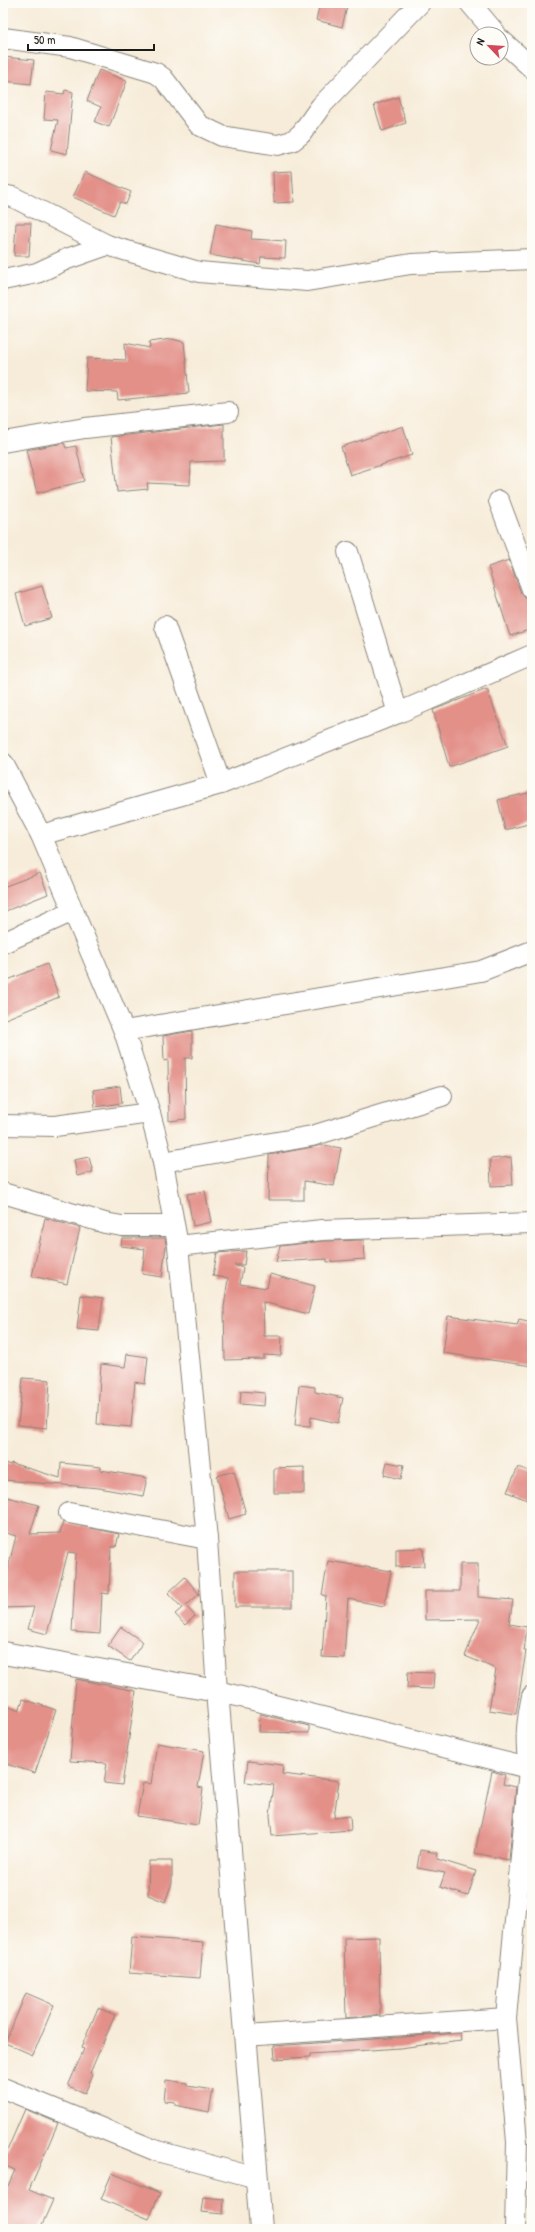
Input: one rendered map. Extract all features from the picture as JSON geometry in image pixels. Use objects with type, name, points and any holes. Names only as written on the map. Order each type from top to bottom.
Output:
[{"type":"main road","points":[[3,1653],[217,1691],[261,2229]]},
{"type":"street","points":[[3,38],[70,47],[156,73],[163,78],[199,125],[222,136],[278,145],[292,141],[301,134],[321,106],[420,3]]},
{"type":"street","points":[[470,3],[489,26]]},
{"type":"street","points":[[509,47],[532,68]]},
{"type":"street","points":[[3,195],[13,197],[108,245],[199,272],[307,281],[411,264],[532,259]]},
{"type":"street","points":[[3,280],[36,273],[67,259],[108,245]]},
{"type":"street","points":[[3,442],[85,428],[228,412]]},
{"type":"street","points":[[499,502],[532,589]]},
{"type":"street","points":[[348,552],[398,713]]},
{"type":"street","points":[[165,626],[221,784]]},
{"type":"street","points":[[41,836],[221,784],[398,713],[532,655]]},
{"type":"street","points":[[3,763],[41,836],[124,1032],[150,1113],[163,1162],[178,1246],[207,1539],[217,1691],[531,1769]]},
{"type":"street","points":[[3,943],[73,911]]},
{"type":"street","points":[[124,1032],[481,971],[532,950]]},
{"type":"street","points":[[163,1162],[312,1136],[442,1096]]},
{"type":"street","points":[[3,1125],[55,1126],[150,1113]]},
{"type":"street","points":[[4,1196],[110,1224],[122,1226],[174,1226]]},
{"type":"street","points":[[178,1246],[322,1230],[532,1223]]},
{"type":"street","points":[[69,1513],[207,1539]]},
{"type":"street","points":[[515,2229],[517,2142],[506,2018],[531,1769],[525,1741],[532,1696]]},
{"type":"street","points":[[246,2036],[506,2018]]},
{"type":"street","points":[[3,2088],[157,2150],[257,2178]]},
{"type":"building","points":[[320,3],[348,3],[342,27],[316,20]]},
{"type":"building","points":[[3,57],[34,60],[31,84],[3,81]]},
{"type":"building","points":[[99,70],[127,81],[109,127],[95,122],[101,107],[87,101]]},
{"type":"building","points":[[65,90],[73,92],[67,154],[51,150],[58,120],[44,119],[46,92],[64,94]]},
{"type":"building","points":[[398,97],[406,123],[382,131],[374,105]]},
{"type":"building","points":[[292,171],[294,202],[274,203],[273,172]]},
{"type":"building","points":[[85,172],[131,192],[126,204],[120,202],[114,215],[73,197]]},
{"type":"building","points":[[16,223],[31,223],[29,256],[14,256]]},
{"type":"building","points":[[216,224],[252,231],[251,239],[286,241],[285,258],[261,257],[260,264],[210,255]]},
{"type":"building","points":[[172,339],[184,342],[189,393],[118,400],[117,392],[85,391],[87,358],[126,360],[125,343],[150,348],[149,342]]},
{"type":"building","points":[[224,424],[224,461],[191,462],[190,485],[147,483],[148,489],[117,492],[111,437]]},
{"type":"building","points":[[403,426],[412,455],[350,475],[341,447]]},
{"type":"building","points":[[64,443],[66,448],[76,446],[84,481],[37,493],[26,450]]},
{"type":"building","points":[[509,560],[521,593],[525,598],[532,600],[532,629],[510,636],[488,567]]},
{"type":"building","points":[[42,586],[52,618],[25,626],[16,594]]},
{"type":"building","points":[[487,689],[508,746],[449,767],[433,710]]},
{"type":"building","points":[[532,792],[532,823],[505,830],[498,800]]},
{"type":"building","points":[[40,873],[48,894],[3,912],[3,887]]},
{"type":"building","points":[[47,964],[59,997],[3,1020],[3,982]]},
{"type":"building","points":[[192,1031],[192,1058],[185,1058],[186,1119],[169,1121],[168,1060],[164,1061],[163,1036]]},
{"type":"building","points":[[120,1086],[122,1103],[95,1107],[93,1090]]},
{"type":"building","points":[[323,1145],[341,1148],[334,1186],[304,1181],[304,1200],[268,1200],[269,1155]]},
{"type":"building","points":[[89,1157],[93,1172],[77,1176],[74,1160]]},
{"type":"building","points":[[511,1157],[513,1185],[491,1186],[490,1159]]},
{"type":"building","points":[[205,1191],[211,1222],[193,1226],[187,1194]]},
{"type":"building","points":[[45,1218],[80,1228],[67,1284],[32,1276]]},
{"type":"building","points":[[122,1238],[165,1238],[166,1245],[162,1277],[142,1274],[145,1249],[121,1246]]},
{"type":"building","points":[[364,1240],[365,1259],[327,1262],[327,1259],[276,1262],[280,1246],[323,1241]]},
{"type":"building","points":[[246,1251],[244,1265],[234,1265],[243,1268],[240,1284],[267,1288],[270,1274],[315,1286],[308,1314],[263,1302],[264,1336],[282,1336],[281,1356],[264,1355],[264,1359],[225,1360],[224,1308],[228,1278],[213,1276],[217,1253]]},
{"type":"building","points":[[81,1295],[103,1298],[99,1331],[77,1329]]},
{"type":"building","points":[[448,1316],[517,1325],[519,1319],[532,1322],[532,1366],[443,1353]]},
{"type":"building","points":[[127,1354],[148,1357],[145,1384],[135,1382],[131,1427],[97,1424],[101,1364],[125,1367]]},
{"type":"building","points":[[23,1378],[50,1380],[47,1428],[18,1425]]},
{"type":"building","points":[[299,1385],[315,1387],[315,1392],[343,1398],[338,1423],[311,1417],[310,1426],[295,1425]]},
{"type":"building","points":[[241,1391],[265,1393],[264,1406],[240,1404]]},
{"type":"building","points":[[3,1462],[60,1478],[61,1463],[101,1467],[101,1470],[147,1478],[143,1496],[99,1488],[3,1480]]},
{"type":"building","points":[[387,1462],[404,1465],[401,1479],[384,1475]]},
{"type":"building","points":[[304,1467],[304,1493],[274,1493],[274,1468]]},
{"type":"building","points":[[518,1467],[532,1472],[532,1502],[507,1492]]},
{"type":"building","points":[[234,1471],[246,1514],[229,1519],[217,1476]]},
{"type":"building","points":[[3,1496],[39,1505],[30,1534],[60,1533],[63,1522],[119,1534],[116,1547],[111,1547],[109,1594],[102,1593],[100,1634],[72,1632],[76,1553],[68,1552],[47,1634],[28,1629],[34,1607],[3,1608],[3,1588],[16,1536],[3,1532]]},
{"type":"building","points":[[423,1548],[424,1566],[396,1567],[396,1549]]},
{"type":"building","points":[[328,1561],[391,1571],[384,1606],[348,1599],[344,1658],[322,1657],[326,1596],[322,1595]]},
{"type":"building","points":[[460,1564],[478,1564],[478,1597],[513,1600],[509,1624],[527,1627],[524,1651],[526,1651],[516,1714],[489,1710],[496,1669],[465,1656],[480,1619],[425,1620],[425,1591],[460,1591]]},
{"type":"building","points":[[235,1571],[292,1571],[292,1607],[235,1607]]},
{"type":"building","points":[[185,1577],[199,1594],[186,1606],[195,1616],[185,1625],[175,1614],[182,1608],[168,1593]]},
{"type":"building","points":[[121,1627],[143,1642],[130,1661],[108,1646]]},
{"type":"building","points":[[408,1672],[434,1673],[433,1689],[407,1688]]},
{"type":"building","points":[[76,1679],[136,1691],[122,1785],[104,1783],[107,1763],[70,1761]]},
{"type":"building","points":[[23,1699],[56,1710],[35,1773],[3,1763],[3,1704],[19,1711]]},
{"type":"building","points":[[260,1714],[309,1726],[309,1733],[259,1732]]},
{"type":"building","points":[[157,1743],[204,1751],[198,1787],[203,1788],[198,1825],[137,1816],[143,1783],[151,1784]]},
{"type":"building","points":[[248,1761],[283,1765],[282,1774],[339,1781],[334,1818],[350,1816],[351,1830],[272,1836],[270,1815],[274,1785],[245,1782]]},
{"type":"building","points":[[492,1771],[505,1775],[503,1784],[516,1787],[509,1860],[475,1853]]},
{"type":"building","points":[[420,1850],[438,1853],[437,1859],[476,1871],[468,1896],[440,1887],[445,1873],[417,1868]]},
{"type":"building","points":[[149,1861],[172,1861],[172,1883],[165,1902],[148,1895]]},
{"type":"building","points":[[132,1937],[203,1942],[200,1978],[129,1973]]},
{"type":"building","points":[[379,1937],[380,2015],[346,2018],[344,1938]]},
{"type":"building","points":[[26,1993],[54,2005],[33,2055],[5,2043]]},
{"type":"building","points":[[98,2008],[115,2015],[90,2073],[93,2074],[85,2093],[68,2086],[84,2049],[81,2048]]},
{"type":"building","points":[[460,2033],[461,2040],[400,2048],[310,2054],[310,2057],[275,2059],[274,2046]]},
{"type":"building","points":[[166,2080],[187,2083],[187,2086],[213,2090],[209,2112],[175,2105],[175,2102],[164,2101]]},
{"type":"building","points":[[25,2109],[58,2123],[29,2190],[53,2200],[40,2229],[9,2229],[3,2226],[3,2197],[15,2170],[3,2165],[3,2160]]},
{"type":"building","points":[[112,2173],[160,2193],[149,2219],[101,2199]]},
{"type":"building","points":[[203,2197],[224,2199],[223,2214],[201,2212]]}]
